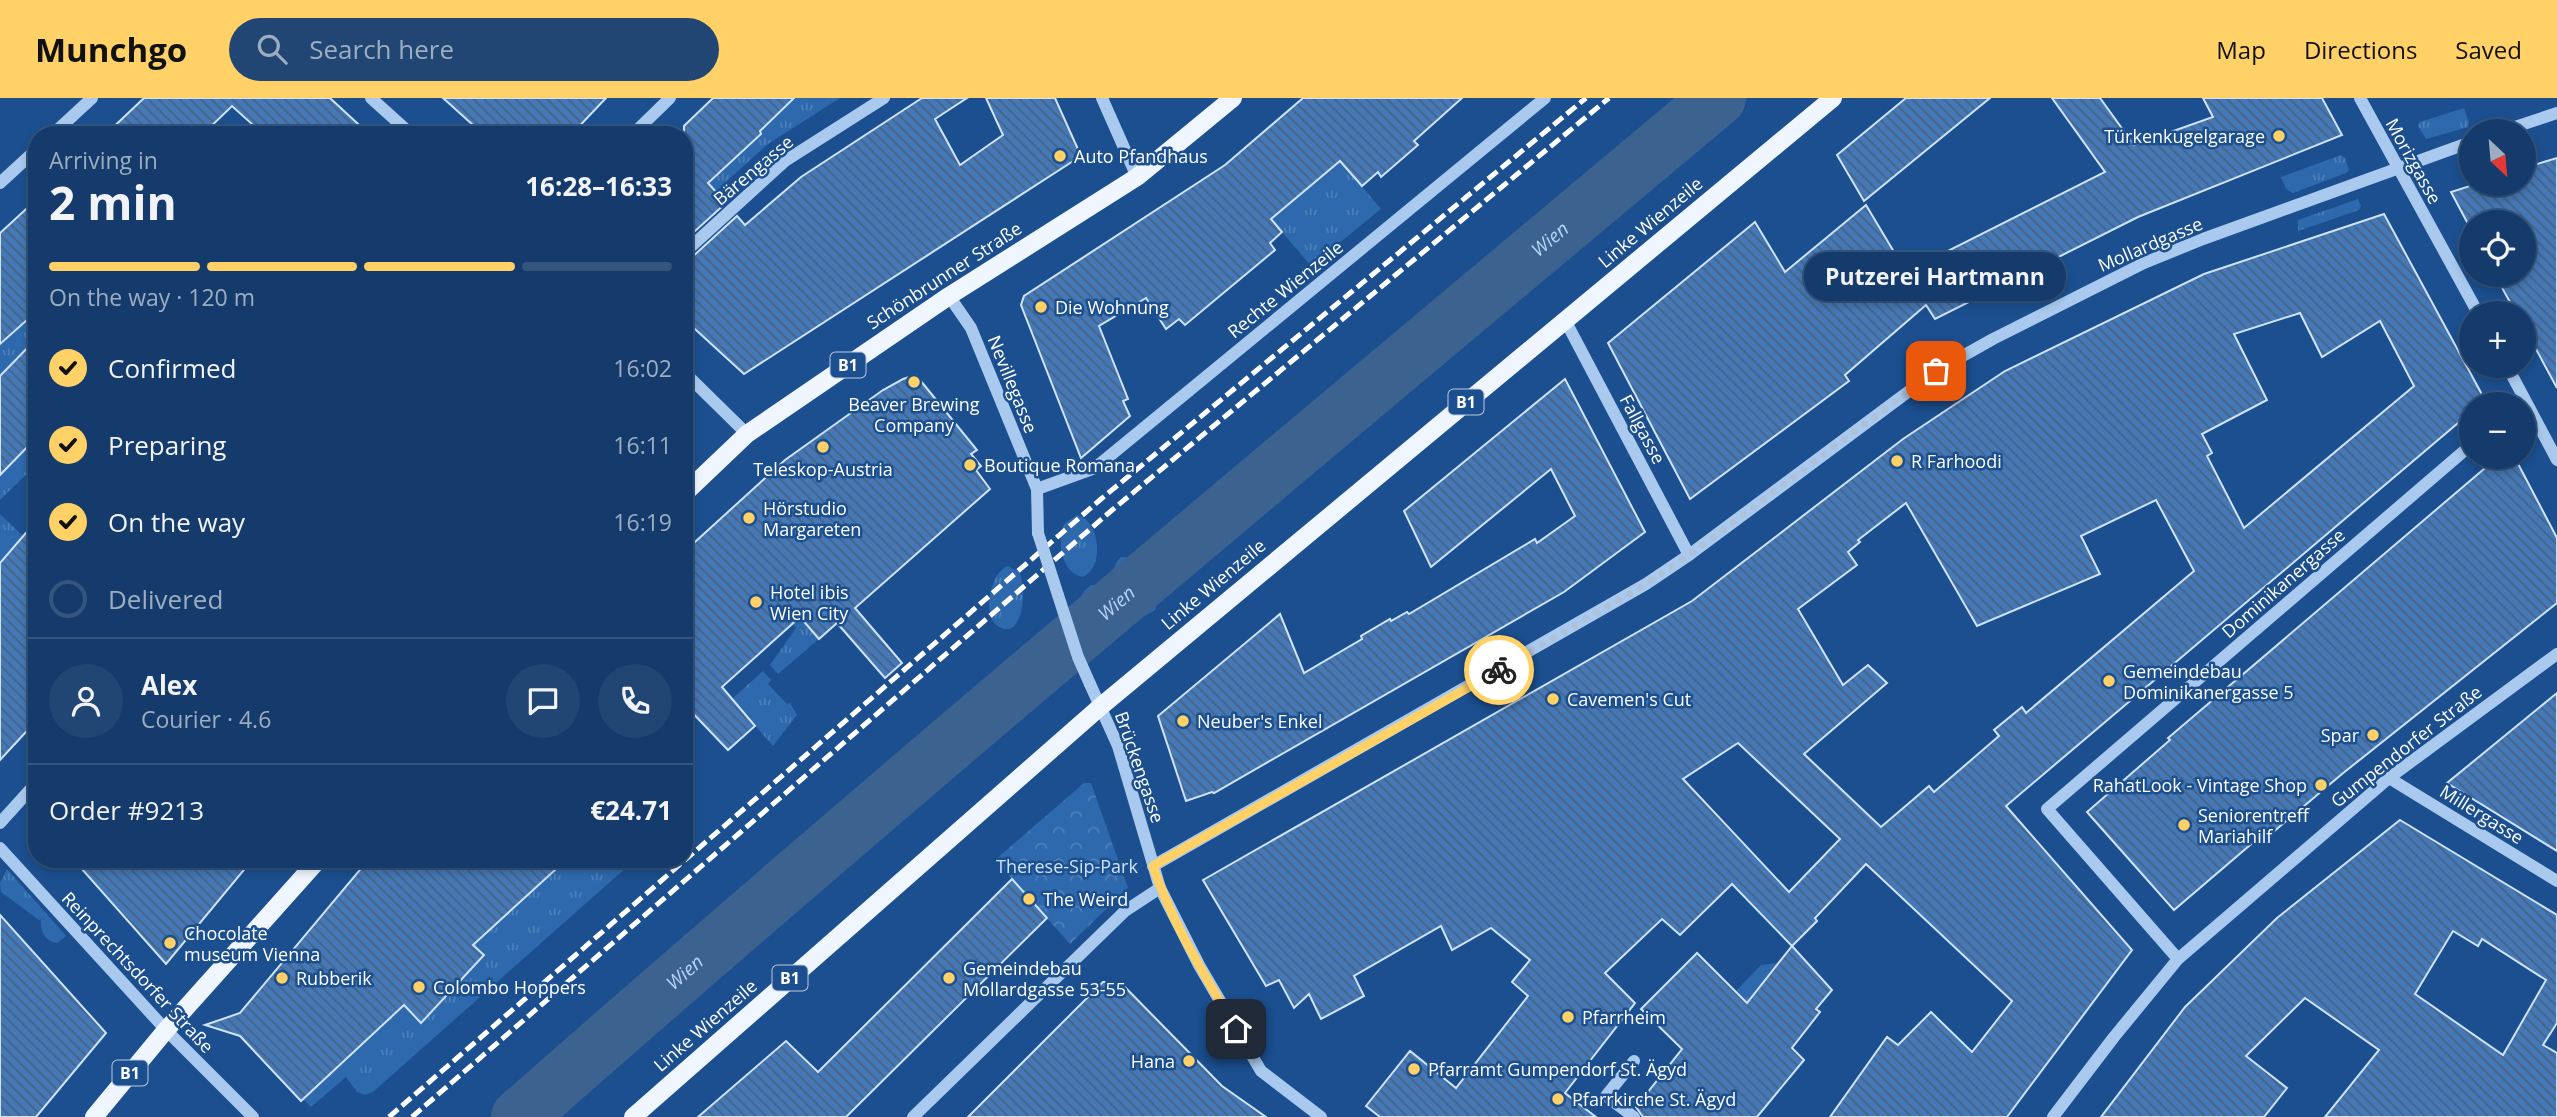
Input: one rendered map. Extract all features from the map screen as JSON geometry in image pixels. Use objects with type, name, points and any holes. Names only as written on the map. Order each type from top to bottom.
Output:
[{"type":"main road","name":"Schönbrunner Straße","points":[[693,485],[747,434],[949,296],[1137,177],[1233,98]]},
{"type":"main road","name":"Linke Wienzeile","points":[[633,1117],[1100,707],[1833,98]]},
{"type":"main road","name":"B1","points":[[94,1117],[166,1030],[311,868]]},
{"type":"street","points":[[62,126],[92,98]]},
{"type":"street","points":[[371,98],[402,126]]},
{"type":"street","points":[[641,126],[670,98]]},
{"type":"street","name":"Bärengasse","points":[[693,245],[785,161],[884,98]]},
{"type":"street","points":[[1102,98],[1137,177]]},
{"type":"street","name":"Rechte Wienzeile","points":[[1037,489],[1095,468],[1545,98]]},
{"type":"street","name":"Morizgasse","points":[[2360,98],[2471,301]]},
{"type":"street","points":[[2536,121],[2557,114]]},
{"type":"street","name":"Mollardgasse","points":[[1153,866],[1580,624],[1689,555],[1936,371],[1993,339],[2144,263],[2459,146]]},
{"type":"street","points":[[0,183],[28,157]]},
{"type":"street","name":"Nevillegasse","points":[[949,296],[971,328],[1037,489]]},
{"type":"street","name":"Fallgasse","points":[[1565,320],[1689,555]]},
{"type":"street","points":[[693,381],[747,434]]},
{"type":"street","points":[[2536,426],[2557,460]]},
{"type":"street","name":"Dominikanergasse","points":[[2178,959],[2046,809],[2459,454]]},
{"type":"street","name":"Brückengasse","points":[[1037,489],[1038,533],[1078,657],[1118,746],[1160,888],[1199,965],[1261,1071],[1321,1117]]},
{"type":"street","name":"Gumpendorfer Straße","points":[[2053,1117],[2178,959],[2389,778],[2557,654]]},
{"type":"street","name":"Millergasse","points":[[2389,778],[2557,881]]},
{"type":"street","points":[[0,823],[28,792]]},
{"type":"street","name":"Reinprechtsdorfer Straße","points":[[0,848],[166,1030],[253,1117]]},
{"type":"street","points":[[913,1117],[1125,911],[1160,888]]},
{"type":"street","points":[[1634,1061],[1606,1096],[1634,1117]]},
{"type":"green space","points":[[794,98],[840,98],[768,144],[715,192],[708,183],[761,134],[759,131]]},
{"type":"green space","points":[[2464,108],[2468,119],[2459,119],[2459,130],[2426,139],[2418,126],[2420,122]]},
{"type":"green space","points":[[2341,155],[2345,158],[2349,170],[2346,173],[2293,193],[2286,189],[2281,177]]},
{"type":"green space","points":[[1340,161],[1381,209],[1311,266],[1271,219]]},
{"type":"green space","points":[[2358,199],[2361,206],[2359,210],[2298,231],[2298,220]]},
{"type":"green space","points":[[28,314],[28,362],[0,376],[0,323]]},
{"type":"green space","points":[[16,445],[23,451],[28,446],[28,473],[0,500],[0,462]]},
{"type":"green space","points":[[0,514],[23,536],[0,563]]},
{"type":"green space","points":[[1077,515],[1091,525],[1097,544],[1095,564],[1083,577],[1065,563],[1061,547],[1065,523]]},
{"type":"green space","points":[[1121,557],[1138,562],[1145,568],[1154,584],[1157,593],[1155,610],[1146,615],[1130,607],[1118,591],[1114,573]]},
{"type":"green space","points":[[1008,566],[1019,572],[1023,599],[1018,619],[1014,626],[1007,629],[993,622],[989,605],[992,585]]},
{"type":"green space","points":[[1092,585],[1097,585],[1108,596],[1115,618],[1112,641],[1097,646],[1082,625],[1079,606],[1085,591]]},
{"type":"green space","points":[[801,618],[819,639],[778,674],[770,665],[796,628],[793,624]]},
{"type":"green space","points":[[763,671],[771,680],[768,684],[787,704],[790,703],[797,715],[773,746],[732,699]]},
{"type":"green space","name":"Therese-Sip-Park","points":[[1084,783],[1091,783],[1128,888],[1070,944],[995,860]]},
{"type":"green space","points":[[557,868],[626,868],[374,1091],[366,1095],[357,1092],[346,1077],[311,1107],[303,1099],[404,1005],[422,1023],[484,955],[473,945]]},
{"type":"green space","points":[[7,869],[66,936],[57,943],[44,934],[41,919],[1,892],[0,883]]},
{"type":"green space","points":[[1778,963],[1747,1003],[1735,992],[1761,965]]},
{"type":"building","points":[[144,98],[330,98],[360,126],[254,126],[232,106],[211,126],[114,126]]},
{"type":"building","points":[[443,98],[606,98],[580,126],[474,126]]},
{"type":"building","points":[[713,98],[794,98],[760,131],[761,134],[708,183],[726,203],[693,233],[693,126],[684,126]]},
{"type":"building","points":[[922,98],[967,98],[935,119],[960,165],[1003,135],[986,98],[1055,98],[1081,156],[744,374],[693,327],[693,256],[737,216],[745,225],[801,177]]},
{"type":"building","points":[[1303,98],[1462,98],[1414,141],[1418,145],[1381,177],[1378,172],[1362,186],[1340,161],[1271,219],[1282,232],[1270,243],[1275,250],[1185,325],[1179,319],[1166,329],[1146,298],[1099,326],[1128,399],[1123,401],[1130,416],[1081,458],[1021,305],[1024,296],[1225,165]]},
{"type":"building","points":[[1906,98],[1990,98],[1864,201],[1837,155]]},
{"type":"building","points":[[2052,98],[2100,98],[2134,145],[2213,117],[2203,98],[2322,98],[2342,135],[2138,217],[1935,319],[1926,305],[1845,375],[1849,381],[1690,499],[1608,343],[1755,222],[1785,272],[1866,205],[1906,272],[2105,172]]},
{"type":"building","points":[[2557,158],[2557,388],[2536,349],[2536,301],[2509,301],[2502,287],[2536,287],[2536,210],[2461,210],[2451,192],[2459,189],[2459,196],[2536,196],[2536,164]]},
{"type":"building","points":[[28,207],[28,319],[0,344],[0,233]]},
{"type":"building","points":[[2384,214],[2459,352],[2459,378],[2473,378],[2481,392],[2459,392],[2459,422],[2006,806],[2132,950],[2007,1117],[1830,1117],[1887,1037],[1898,1045],[1931,1012],[1972,1052],[2012,1001],[1866,864],[1792,946],[1732,884],[1680,935],[1662,919],[1605,973],[1635,1003],[1565,1093],[1596,1117],[1380,1117],[1366,1106],[1410,1051],[1456,1088],[1528,996],[1512,982],[1530,960],[1491,928],[1452,950],[1441,926],[1354,976],[1364,996],[1321,1019],[1309,994],[1294,1008],[1279,980],[1266,986],[1203,880],[1692,601],[1903,439],[2005,371],[2204,274]],"holes":[[[2300,313],[2322,357],[2380,321],[2414,386],[2244,528],[2207,456],[2212,453],[2202,434],[2267,400],[2234,334]],[[2156,500],[2194,571],[2026,713],[2022,707],[1994,730],[1999,736],[1934,792],[1929,786],[1881,827],[1804,754],[1887,683],[1868,665],[1843,685],[1798,609],[1857,565],[1848,552],[1860,542],[1858,540],[1906,503],[1977,626],[2100,574],[2081,536]],[[1738,743],[1840,839],[1789,892],[1683,779]]]},
{"type":"building","points":[[28,347],[28,446],[0,475],[0,376]]},
{"type":"building","points":[[916,375],[977,450],[971,454],[981,466],[976,470],[990,489],[855,608],[902,663],[885,678],[837,623],[819,639],[800,617],[722,687],[755,726],[728,750],[693,713],[693,544],[785,460],[883,390]]},
{"type":"building","points":[[1565,379],[1645,532],[1564,592],[1214,793],[1186,801],[1158,716],[1280,614],[1304,673],[1390,619],[1391,621],[1407,612],[1409,614],[1535,539],[1537,543],[1575,516],[1551,469],[1431,567],[1404,511]]},
{"type":"building","points":[[2484,469],[2521,469],[2557,538],[2557,603],[2342,774],[2259,844],[2256,840],[2174,910],[2087,812],[2170,740],[2168,738]]},
{"type":"building","points":[[28,530],[28,730],[0,760],[0,563]]},
{"type":"building","points":[[2557,693],[2557,851],[2447,783]]},
{"type":"building","points":[[2400,820],[2557,915],[2557,1023],[2543,1045],[2557,1053],[2557,1117],[2325,1117],[2379,1050],[2305,998],[2246,1056],[2287,1088],[2264,1117],[2101,1117],[2185,1007],[2277,918]],"holes":[[[2453,931],[2478,946],[2482,939],[2546,980],[2503,1055],[2415,994]]]},
{"type":"building","points":[[81,868],[246,868],[166,964]]},
{"type":"building","points":[[361,868],[557,868],[473,945],[484,955],[421,1023],[404,1005],[301,1101],[240,1036],[205,1025],[240,1013]]},
{"type":"building","name":"Gemeindebau Mollardgasse 53-55","points":[[1012,879],[1047,918],[846,1117],[698,1117],[786,1041],[818,1072]]},
{"type":"building","points":[[0,915],[106,1033],[36,1117],[0,1117]]},
{"type":"building","points":[[1792,946],[1832,990],[1816,1009],[1820,1012],[1792,1048],[1804,1060],[1757,1117],[1643,1117],[1636,1107],[1682,1049],[1641,1009],[1697,953],[1747,1003]]},
{"type":"building","points":[[1103,982],[1120,982],[1222,1086],[1266,1117],[968,1117]]},
{"type":"waterway","name":"Wien","points":[[519,1117],[966,731],[1718,98]]},
{"type":"railway","points":[[693,853],[1101,499],[1586,98]]},
{"type":"railway","points":[[412,1117],[1111,511],[1609,98]]},
{"type":"railway","points":[[389,1117],[676,868]]},
{"type":"way so far","points":[[1499,670],[1580,624],[1689,555],[1936,371]]},
{"type":"place","name":"Türkenkugelgarage","points":[[2279,136]]},
{"type":"place","name":"Auto Pfandhaus","points":[[1060,156]]},
{"type":"place","name":"Die Wohnung","points":[[1041,307]]},
{"type":"place","name":"Putzerei Hartmann","points":[[1936,371]]},
{"type":"place","name":"Beaver Brewing Company","points":[[914,382]]},
{"type":"place","name":"Teleskop-Austria","points":[[823,447]]},
{"type":"place","name":"R Farhoodi","points":[[1897,461]]},
{"type":"place","name":"Boutique Romana","points":[[970,465]]},
{"type":"place","name":"Hörstudio Margareten","points":[[749,518]]},
{"type":"place","name":"Hotel ibis Wien City","points":[[756,602]]},
{"type":"place","name":"Gemeindebau Dominikanergasse 5","points":[[2109,681]]},
{"type":"place","name":"Cavemen's Cut","points":[[1553,699]]},
{"type":"place","name":"Neuber's Enkel","points":[[1183,721]]},
{"type":"place","name":"Spar","points":[[2373,735]]},
{"type":"place","name":"RahatLook - Vintage Shop","points":[[2321,785]]},
{"type":"place","name":"Seniorentreff Mariahilf","points":[[2184,825]]},
{"type":"place","name":"The Weird","points":[[1029,899]]},
{"type":"place","name":"Chocolate museum Vienna","points":[[170,943]]},
{"type":"place","name":"Rubberik","points":[[282,978]]},
{"type":"place","name":"Gemeindebau Mollardgasse 53-55","points":[[949,978]]},
{"type":"place","name":"Colombo Hoppers","points":[[419,987]]},
{"type":"place","name":"Pfarrheim","points":[[1568,1017]]},
{"type":"place","name":"Hana","points":[[1189,1061]]},
{"type":"place","name":"Pfarramt Gumpendorf St. Ägyd","points":[[1414,1069]]},
{"type":"place","name":"Pfarrkirche St. Ägyd","points":[[1558,1099]]},
{"type":"route","points":[[1236,1029],[1199,965],[1160,888],[1153,866],[1499,670]]}]
